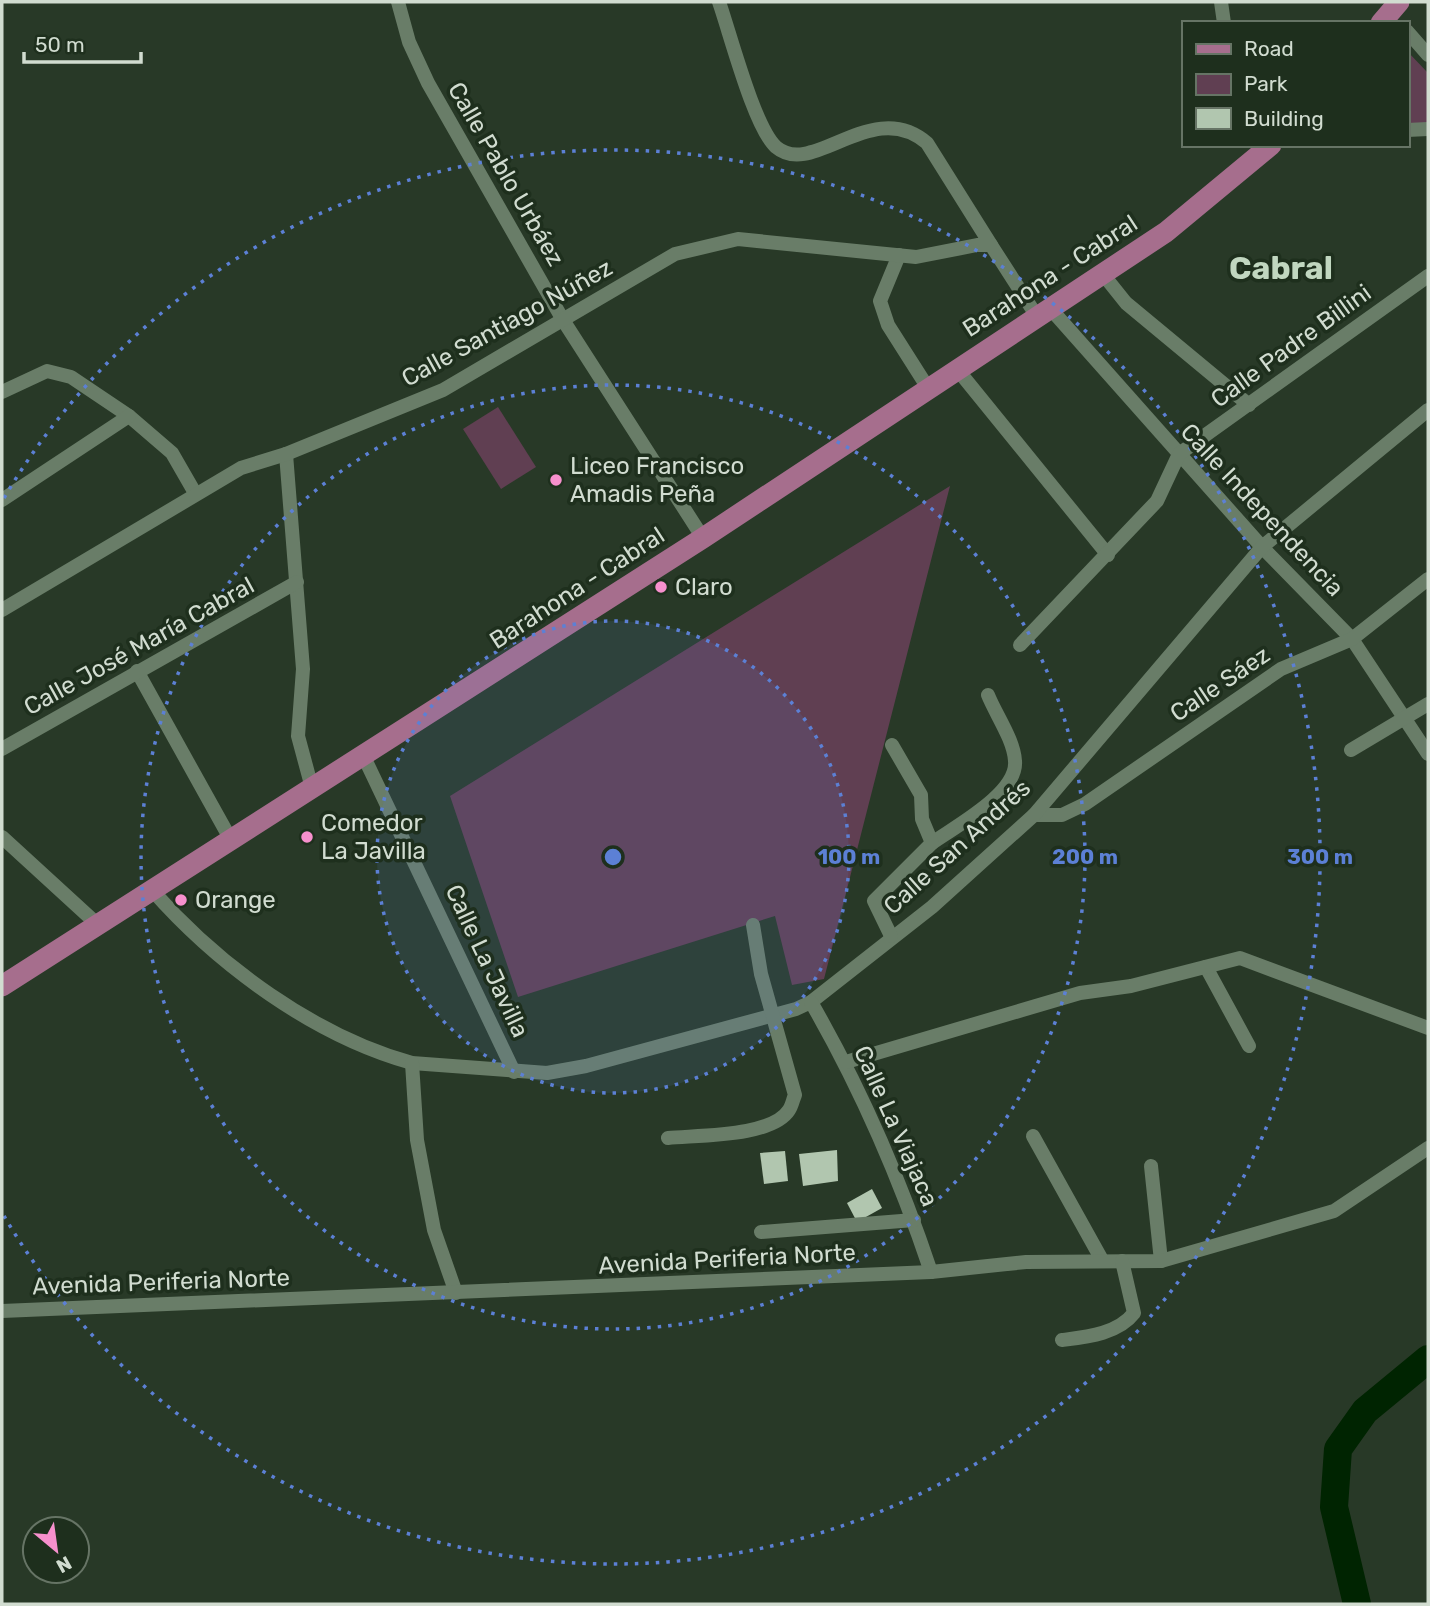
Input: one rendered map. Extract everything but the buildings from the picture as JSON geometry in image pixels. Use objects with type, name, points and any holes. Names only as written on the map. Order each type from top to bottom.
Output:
[{"type":"main road","name":"Barahona - Cabral","points":[[2,986],[703,538],[1042,311],[1166,232],[1269,147]]},
{"type":"street","name":"Calle Pablo Urbáez","points":[[398,2],[408,42],[428,83],[563,320],[703,538]]},
{"type":"street","points":[[719,2],[755,107],[776,147],[788,153],[803,153],[873,128],[913,131],[927,143],[991,245],[1042,311]]},
{"type":"street","points":[[1221,2],[1224,21]]},
{"type":"street","points":[[1409,33],[1428,55]]},
{"type":"street","points":[[1409,130],[1428,130]]},
{"type":"street","name":"Calle Santiago Núñez","points":[[2,610],[241,468],[286,454],[443,390],[675,254],[738,239],[916,257],[991,245]]},
{"type":"street","points":[[899,255],[880,301],[888,325],[928,388]]},
{"type":"street","points":[[1102,273],[1126,303],[1249,405]]},
{"type":"street","name":"Calle Padre Billini","points":[[1020,645],[1157,501],[1179,454],[1428,276]]},
{"type":"street","name":"Calle Independencia","points":[[1042,311],[1179,454],[1262,547],[1352,639],[1428,754]]},
{"type":"street","points":[[957,369],[1108,555]]},
{"type":"street","points":[[2,392],[47,371],[71,377],[129,416],[172,453],[195,493]]},
{"type":"street","name":"Calle San Andrés","points":[[152,890],[180,922],[240,976],[306,1016],[383,1053],[412,1063],[547,1073],[586,1066],[772,1016],[811,1002],[932,906],[1034,814],[1262,547],[1428,410]]},
{"type":"street","points":[[2,500],[129,416]]},
{"type":"street","points":[[286,454],[303,669],[298,736],[312,788]]},
{"type":"street","name":"Calle Sáez","points":[[1034,814],[1062,815],[1085,804],[1281,669],[1352,639],[1428,579]]},
{"type":"street","name":"Calle José María Cabral","points":[[2,749],[297,582]]},
{"type":"street","points":[[137,671],[231,840]]},
{"type":"street","points":[[891,936],[874,901],[932,843],[1006,789],[1015,776],[1015,760],[1011,746],[988,695]]},
{"type":"street","points":[[1351,750],[1428,704]]},
{"type":"street","points":[[892,745],[921,795],[922,819],[932,843]]},
{"type":"street","name":"Calle La Javilla","points":[[363,757],[514,1072]]},
{"type":"street","points":[[2,837],[97,924]]},
{"type":"street","points":[[668,1138],[758,1129],[777,1121],[789,1111],[795,1095],[772,1016],[753,925]]},
{"type":"street","points":[[846,1062],[1080,993],[1143,984],[1240,958],[1428,1028]]},
{"type":"street","points":[[1206,967],[1249,1046]]},
{"type":"street","name":"Calle La Viajaca","points":[[811,1002],[846,1062],[914,1220],[931,1272]]},
{"type":"street","points":[[412,1063],[416,1140],[434,1230],[456,1293]]},
{"type":"street","points":[[1033,1136],[1102,1260]]},
{"type":"street","name":"Avenida Periferia Norte","points":[[2,1311],[931,1272],[1026,1262],[1161,1261],[1334,1210],[1428,1148]]},
{"type":"street","points":[[1151,1166],[1161,1261]]},
{"type":"street","points":[[761,1232],[914,1220]]},
{"type":"street","points":[[1062,1340],[1094,1336],[1127,1323],[1134,1313],[1122,1261]]},
{"type":"green space","points":[[1409,53],[1428,73],[1428,123],[1409,123]]},
{"type":"green space","points":[[498,407],[536,467],[501,489],[463,429]]},
{"type":"green space","points":[[950,486],[824,979],[792,985],[775,916],[518,997],[450,796]]},
{"type":"waterway","points":[[1357,1604],[1334,1507],[1338,1449],[1365,1411],[1428,1359]]},
{"type":"place","name":"Liceo Francisco Amadis Peña","points":[[556,480]]},
{"type":"place","name":"Claro","points":[[661,587]]},
{"type":"place","name":"Comedor La Javilla","points":[[307,837]]},
{"type":"place","name":"Orange","points":[[181,900]]},
{"type":"district","name":"Cabral","points":[[1281,268]]}]
